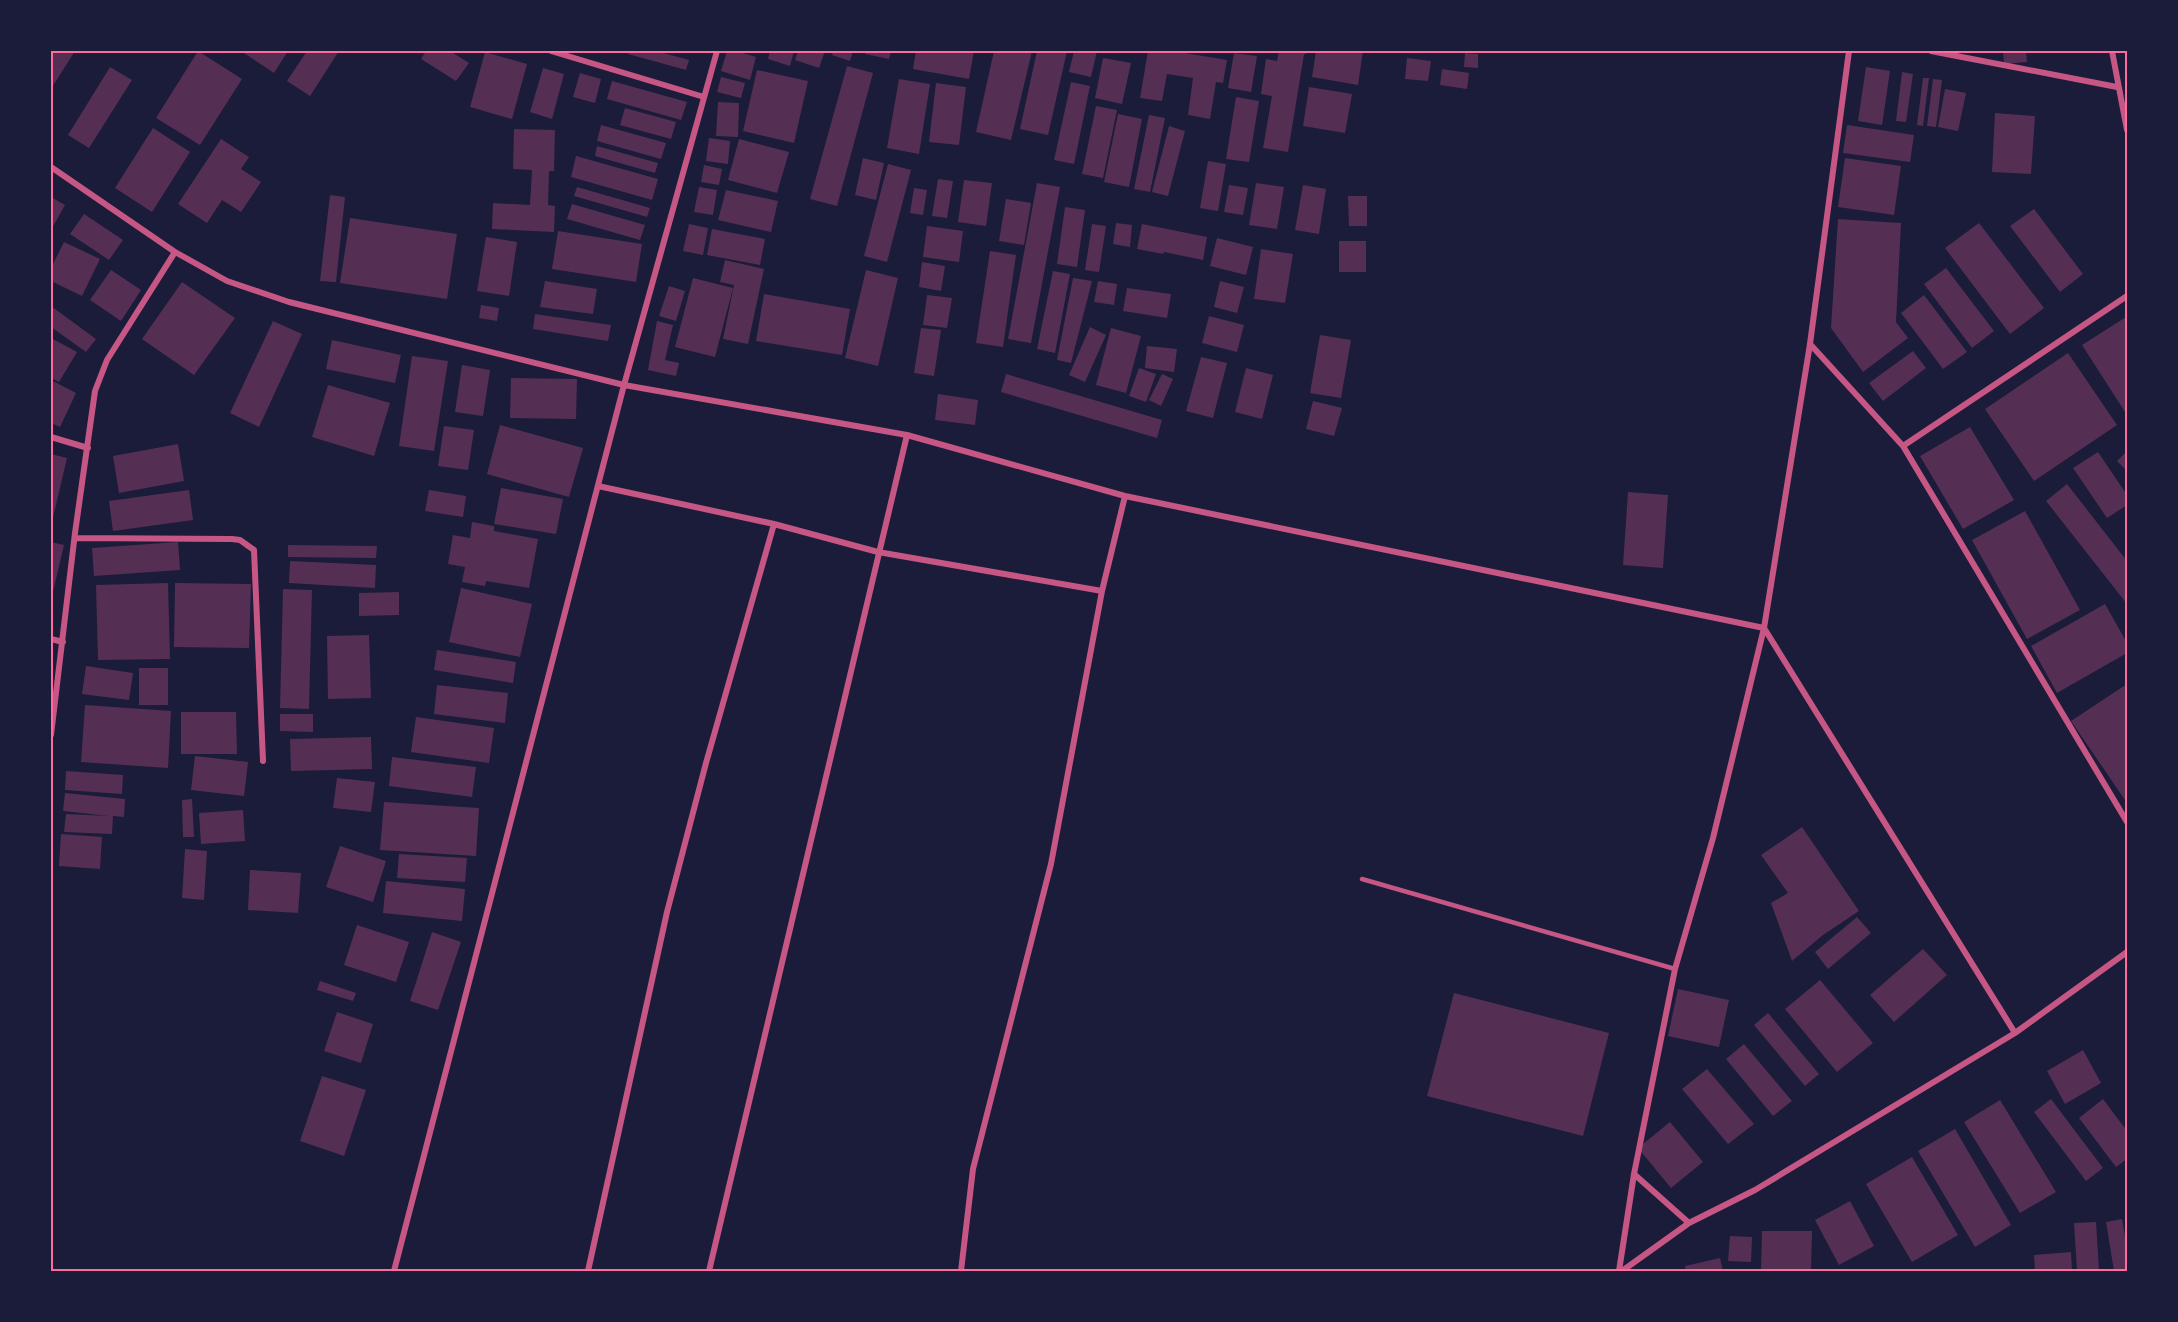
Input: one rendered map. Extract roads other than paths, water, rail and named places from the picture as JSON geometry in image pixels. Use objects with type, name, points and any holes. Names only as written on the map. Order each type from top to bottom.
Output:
[{"type":"street","points":[[551,51],[704,97]]},
{"type":"street","points":[[394,1271],[597,486],[717,51]]},
{"type":"street","points":[[1621,1271],[1634,1174],[1675,969],[1713,838],[1764,628],[1810,345],[1849,51]]},
{"type":"street","points":[[1931,51],[2117,87]]},
{"type":"street","points":[[2112,51],[2117,87],[2127,130]]},
{"type":"street","points":[[51,167],[175,252],[227,281],[289,302],[624,385],[907,435],[1125,496],[1764,628],[2015,1033]]},
{"type":"street","points":[[51,735],[95,391],[107,360],[175,252]]},
{"type":"street","points":[[1903,446],[2127,296]]},
{"type":"street","points":[[1810,345],[1903,446],[2127,822]]},
{"type":"street","points":[[709,1271],[907,435]]},
{"type":"street","points":[[51,437],[88,448]]},
{"type":"street","points":[[597,486],[774,524],[878,552],[1102,591]]},
{"type":"street","points":[[961,1271],[973,1169],[1051,864],[1102,591],[1125,496]]},
{"type":"street","points":[[588,1271],[668,912],[709,752],[774,524]]},
{"type":"street","points":[[75,538],[232,539],[240,540],[254,550],[263,761]]},
{"type":"street","points":[[51,639],[63,642]]},
{"type":"street","points":[[1621,1271],[1689,1223],[1755,1190],[2015,1033],[2127,951]]},
{"type":"street","points":[[1634,1174],[1689,1223]]},
{"type":"lane","points":[[1362,879],[1675,969]]}]
